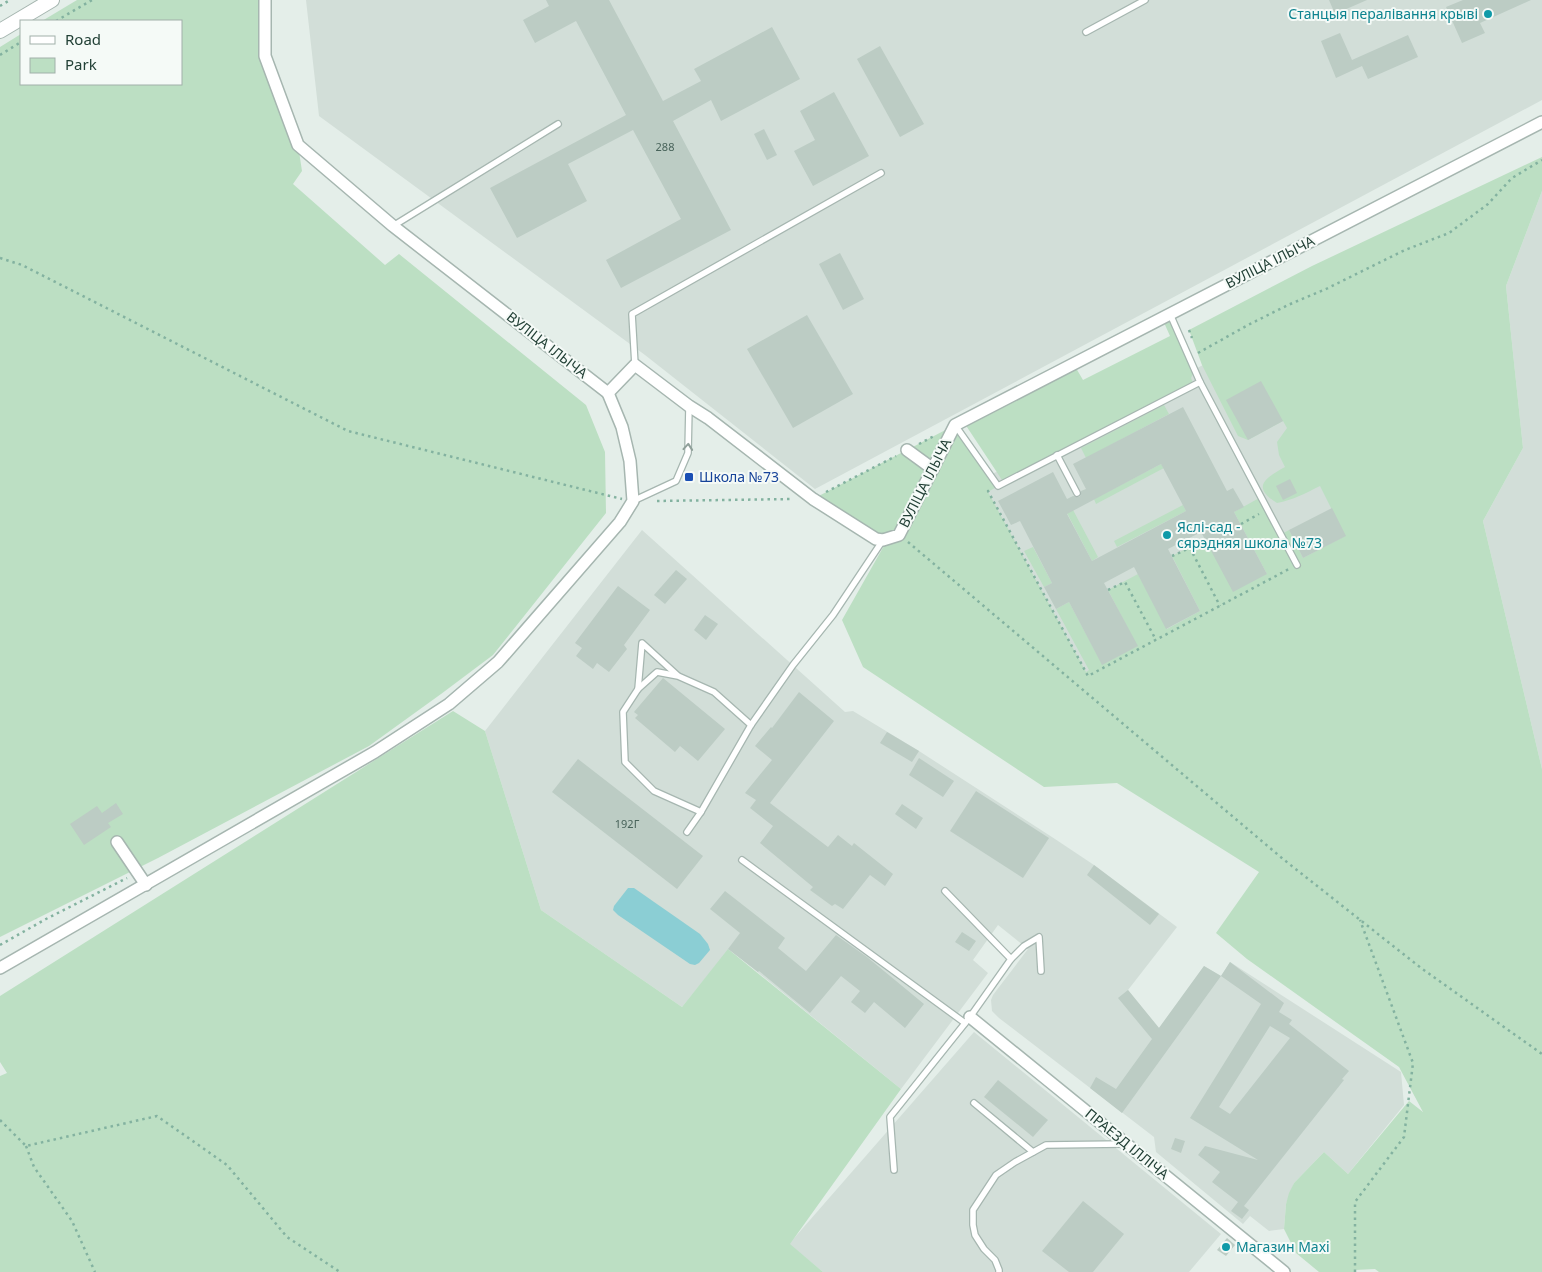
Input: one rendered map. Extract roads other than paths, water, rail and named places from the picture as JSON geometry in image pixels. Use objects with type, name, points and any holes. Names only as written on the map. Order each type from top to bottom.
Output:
[{"type":"street","points":[[1,29],[52,0]]},
{"type":"street","name":"ВУЛІЦА ІЛЬІЧА","points":[[265,0],[264,56],[298,145],[393,226],[608,393]]},
{"type":"street","name":"ВУЛІЦА ІЛЬІЧА","points":[[883,540],[899,535],[955,425],[1542,122]]},
{"type":"street","points":[[0,968],[375,752],[449,704],[498,662],[620,522],[633,501],[630,461],[622,427],[608,393],[635,365],[708,418],[813,499],[876,539],[883,540]]},
{"type":"street","points":[[908,450],[933,469]]},
{"type":"street","points":[[117,842],[146,885]]},
{"type":"street","name":"ПРАЕЗД ІЛЛІЧА","points":[[968,1020],[1126,1144],[1284,1272]]},
{"type":"lane","points":[[1086,32],[1145,0]]},
{"type":"lane","points":[[393,226],[558,124]]},
{"type":"lane","points":[[635,365],[632,314],[881,173]]},
{"type":"lane","points":[[1170,314],[1200,382],[1297,565]]},
{"type":"lane","points":[[955,425],[998,486],[1200,382]]},
{"type":"lane","points":[[633,501],[676,481],[688,453],[689,406]]},
{"type":"lane","points":[[1058,455],[1077,493]]},
{"type":"lane","points":[[687,832],[701,812],[751,725],[793,665],[833,615],[883,540]]},
{"type":"lane","points":[[638,689],[642,643],[678,676]]},
{"type":"lane","points":[[701,812],[654,791],[625,762],[623,712],[638,689],[657,672],[678,676],[714,692],[751,725]]},
{"type":"lane","points":[[742,860],[968,1020]]},
{"type":"lane","points":[[945,891],[1011,959]]},
{"type":"lane","points":[[894,1170],[890,1117],[968,1020],[1011,959],[1024,946],[1039,938],[1041,971]]},
{"type":"lane","points":[[974,1103],[1033,1152]]},
{"type":"lane","points":[[999,1272],[1000,1270],[995,1260],[984,1249],[975,1234],[973,1225],[973,1210],[996,1175],[1046,1145],[1126,1144]]},
{"type":"water","points":[[628,888],[634,888],[700,934],[710,950],[699,963],[695,965],[690,964],[613,910]]},
{"type":"place","name":"Станцыя пералівання крыві","points":[[1488,14]]},
{"type":"place","name":"Школа №73","points":[[689,477]]},
{"type":"place","name":"Яслі-сад - сярэдняя школа №73","points":[[1167,535]]},
{"type":"place","name":"Магазин Maxi","points":[[1226,1247]]}]
